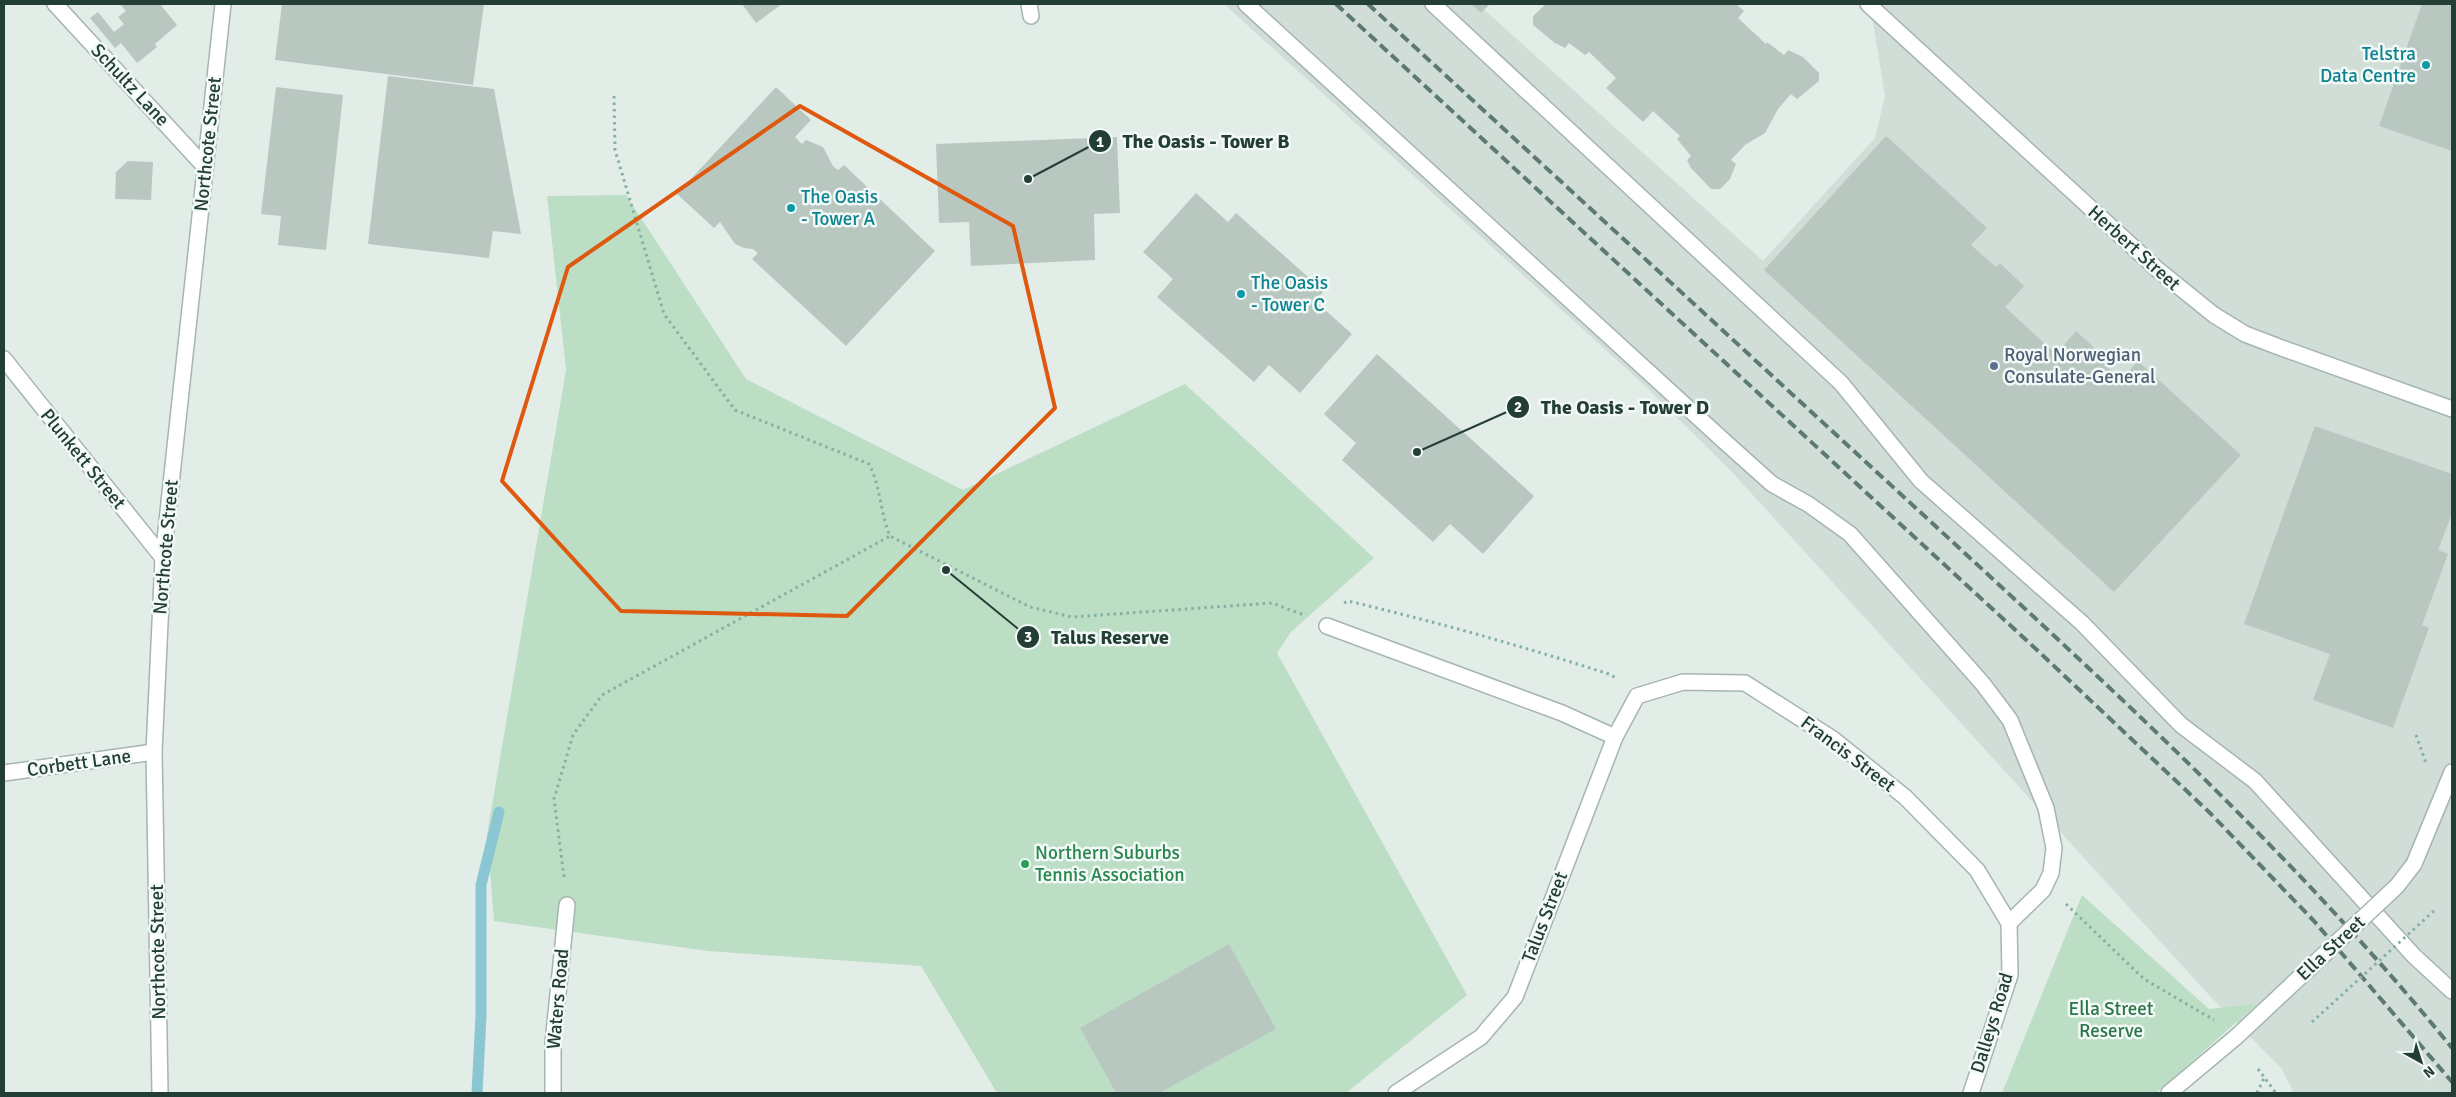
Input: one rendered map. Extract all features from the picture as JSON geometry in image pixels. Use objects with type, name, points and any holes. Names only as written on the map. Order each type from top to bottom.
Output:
[{"type":"street","name":"Schultz Lane","points":[[55,4],[205,166]]},
{"type":"street","name":"Northcote Street","points":[[160,1093],[154,752],[162,558],[223,4]]},
{"type":"street","points":[[1246,4],[1772,484],[1808,504],[1850,534],[1983,684],[2010,720],[2046,808],[2054,848],[2051,873],[2044,890],[2009,923]]},
{"type":"street","points":[[1432,4],[1841,383],[1920,481],[2082,624],[2181,725],[2256,781],[2414,956],[2452,991]]},
{"type":"street","name":"Herbert Street","points":[[1868,4],[2157,269],[2214,315],[2245,334],[2452,409]]},
{"type":"street","name":"Plunkett Street","points":[[4,359],[162,558]]},
{"type":"street","points":[[1327,626],[1562,713],[1615,737]]},
{"type":"street","name":"Francis Street","points":[[1637,696],[1683,682],[1745,683],[1833,739],[1905,797],[1977,870],[2009,923]]},
{"type":"street","name":"Talus Street","points":[[1396,1093],[1481,1037],[1514,997],[1615,737],[1637,696]]},
{"type":"street","name":"Corbett Lane","points":[[4,773],[154,752]]},
{"type":"street","name":"Ella Street","points":[[2168,1093],[2236,1037],[2397,886],[2414,864],[2452,772]]},
{"type":"street","name":"Waters Road","points":[[552,1093],[553,1043],[567,905]]},
{"type":"street","name":"Dalleys Road","points":[[1971,1093],[2010,975],[2009,923]]},
{"type":"path","points":[[614,96],[615,150],[664,314],[735,410],[869,464],[877,478],[884,522],[890,536],[1030,607],[1072,617],[1272,603],[1327,626]]},
{"type":"path","points":[[567,905],[554,799],[573,735],[602,695],[890,536]]},
{"type":"path","points":[[1340,604],[1348,601],[1446,624],[1554,656],[1612,676],[1637,696]]},
{"type":"path","points":[[2416,735],[2427,766]]},
{"type":"path","points":[[2062,900],[2144,979],[2216,1022]]},
{"type":"path","points":[[2312,1022],[2436,909]]},
{"type":"path","points":[[2258,1069],[2276,1093]]},
{"type":"path","points":[[2257,1093],[2264,1078]]},
{"type":"highlighted area","points":[[800,106],[1013,226],[1055,408],[847,616],[621,611],[502,481],[568,267]]},
{"type":"shaded area","points":[[1224,4],[1478,4],[1763,261],[1875,138],[1885,96],[1870,4],[2452,4],[2452,1093],[2294,1093],[2281,1068],[2209,995],[1731,471],[1640,381]]},
{"type":"green space","points":[[626,195],[746,379],[963,490],[1185,384],[1374,558],[1291,632],[1277,653],[1467,995],[1346,1093],[997,1093],[921,966],[708,951],[494,921],[487,835],[566,370],[547,196]]},
{"type":"green space","name":"Ella Street Reserve","points":[[2082,895],[2209,1009],[2257,1004],[2156,1093],[2002,1093]]},
{"type":"building","points":[[120,4],[160,4],[177,25],[155,44],[157,47],[137,63],[121,43],[115,48],[90,18],[98,12],[114,32],[124,24],[118,17],[126,11]]},
{"type":"building","points":[[282,4],[484,4],[473,85],[275,60]]},
{"type":"building","points":[[742,4],[782,4],[756,23]]},
{"type":"building","points":[[1471,4],[1490,4],[1481,13]]},
{"type":"building","points":[[1546,4],[1736,4],[1744,11],[1738,18],[1766,44],[1767,42],[1784,55],[1788,50],[1803,57],[1819,73],[1819,81],[1797,99],[1791,94],[1778,109],[1765,133],[1745,145],[1731,160],[1736,164],[1730,179],[1720,189],[1711,189],[1691,168],[1687,160],[1691,156],[1677,139],[1680,136],[1653,111],[1643,122],[1606,88],[1616,78],[1589,52],[1585,55],[1569,43],[1565,48],[1555,43],[1533,25],[1533,16]]},
{"type":"building","name":"Telstra Data Centre","points":[[2422,4],[2452,4],[2452,151],[2379,126]]},
{"type":"building","points":[[388,76],[494,89],[521,234],[493,231],[489,258],[368,244]]},
{"type":"building","points":[[276,87],[343,95],[326,250],[278,245],[281,216],[261,214]]},
{"type":"building","name":"The Oasis - Tower A","points":[[776,87],[811,120],[795,137],[802,144],[806,140],[823,147],[833,166],[838,170],[844,165],[935,251],[846,346],[752,259],[758,253],[753,249],[735,244],[720,222],[714,228],[677,194]]},
{"type":"building","points":[[1886,136],[1987,228],[1971,245],[1996,267],[2000,263],[2024,286],[2005,307],[2056,354],[2076,331],[2102,355],[2099,359],[2121,380],[2138,361],[2241,455],[2114,592],[1764,270]]},
{"type":"building","points":[[1117,137],[1120,213],[1094,214],[1095,260],[971,266],[969,222],[939,223],[936,144]]},
{"type":"building","points":[[128,161],[153,162],[151,200],[115,199],[116,172]]},
{"type":"building","name":"The Oasis - Tower C","points":[[1196,193],[1228,222],[1236,213],[1324,291],[1315,301],[1352,334],[1300,393],[1269,365],[1254,382],[1157,297],[1173,279],[1143,252]]},
{"type":"building","points":[[1377,354],[1534,496],[1483,554],[1450,524],[1433,542],[1342,460],[1356,443],[1324,414]]},
{"type":"building","points":[[2315,426],[2452,474],[2452,513],[2438,550],[2448,554],[2422,625],[2429,628],[2393,728],[2313,700],[2330,654],[2244,624]]},
{"type":"building","points":[[1229,944],[1276,1029],[1159,1093],[1116,1093],[1080,1028]]},
{"type":"waterway","points":[[477,1093],[481,1016],[481,885],[499,812]]},
{"type":"railway","points":[[1336,4],[2037,650],[2209,812],[2314,921],[2452,1082]]},
{"type":"railway","points":[[1368,4],[2134,711],[2266,841],[2330,908],[2452,1048]]},
{"type":"place","name":"Telstra Data Centre","points":[[2426,65]]},
{"type":"place","name":"The Oasis - Tower B","points":[[1028,179]]},
{"type":"place","name":"The Oasis - Tower A","points":[[791,208]]},
{"type":"place","name":"The Oasis - Tower C","points":[[1241,294]]},
{"type":"place","name":"Royal Norwegian Consulate-General","points":[[1994,366]]},
{"type":"place","name":"The Oasis - Tower D","points":[[1417,452]]},
{"type":"place","name":"Talus Reserve","points":[[946,570]]},
{"type":"place","name":"Northern Suburbs Tennis Association","points":[[1025,864]]}]
